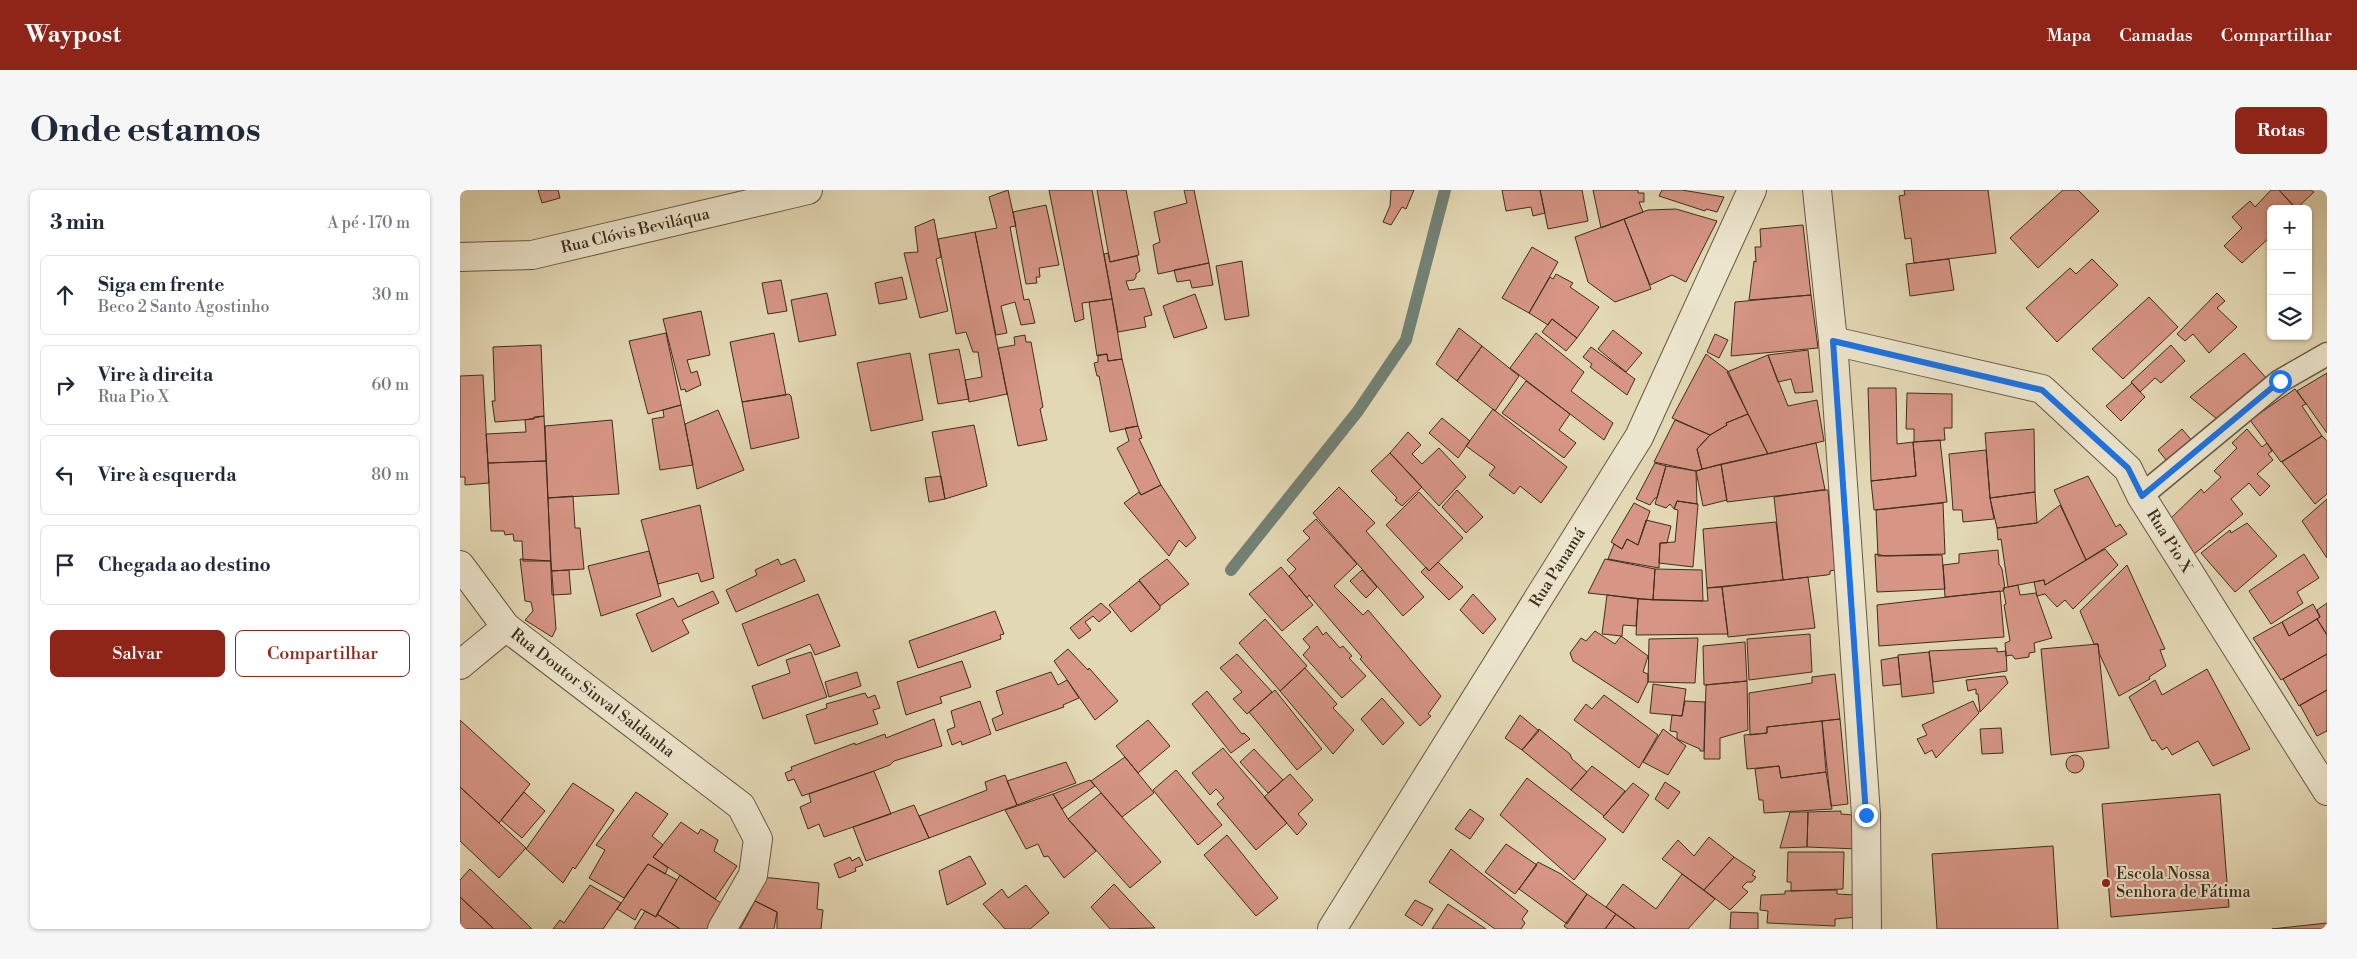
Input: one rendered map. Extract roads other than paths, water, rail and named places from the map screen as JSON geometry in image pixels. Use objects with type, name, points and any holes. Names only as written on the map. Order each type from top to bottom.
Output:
[{"type":"street","name":"Rua Clóvis Beviláqua","points":[[460,257],[532,255],[808,190]]},
{"type":"street","name":"Rua Panamá","points":[[1332,929],[1639,437],[1752,190]]},
{"type":"street","points":[[1817,190],[1833,341],[1866,815],[1867,929]]},
{"type":"street","name":"Rua Pio X","points":[[1833,341],[2042,390],[2128,468],[2142,496],[2327,792]]},
{"type":"street","name":"Rua Doutor Sinval Saldanha","points":[[460,565],[506,627],[741,806],[758,839],[753,875],[722,929]]},
{"type":"street","points":[[460,665],[506,627]]},
{"type":"lane","points":[[2142,496],[2280,381],[2327,354]]},
{"type":"waterway","points":[[1231,570],[1358,411],[1406,340],[1445,190]]},
{"type":"place","name":"Escola Nossa Senhora de Fátima","points":[[2106,883]]}]
